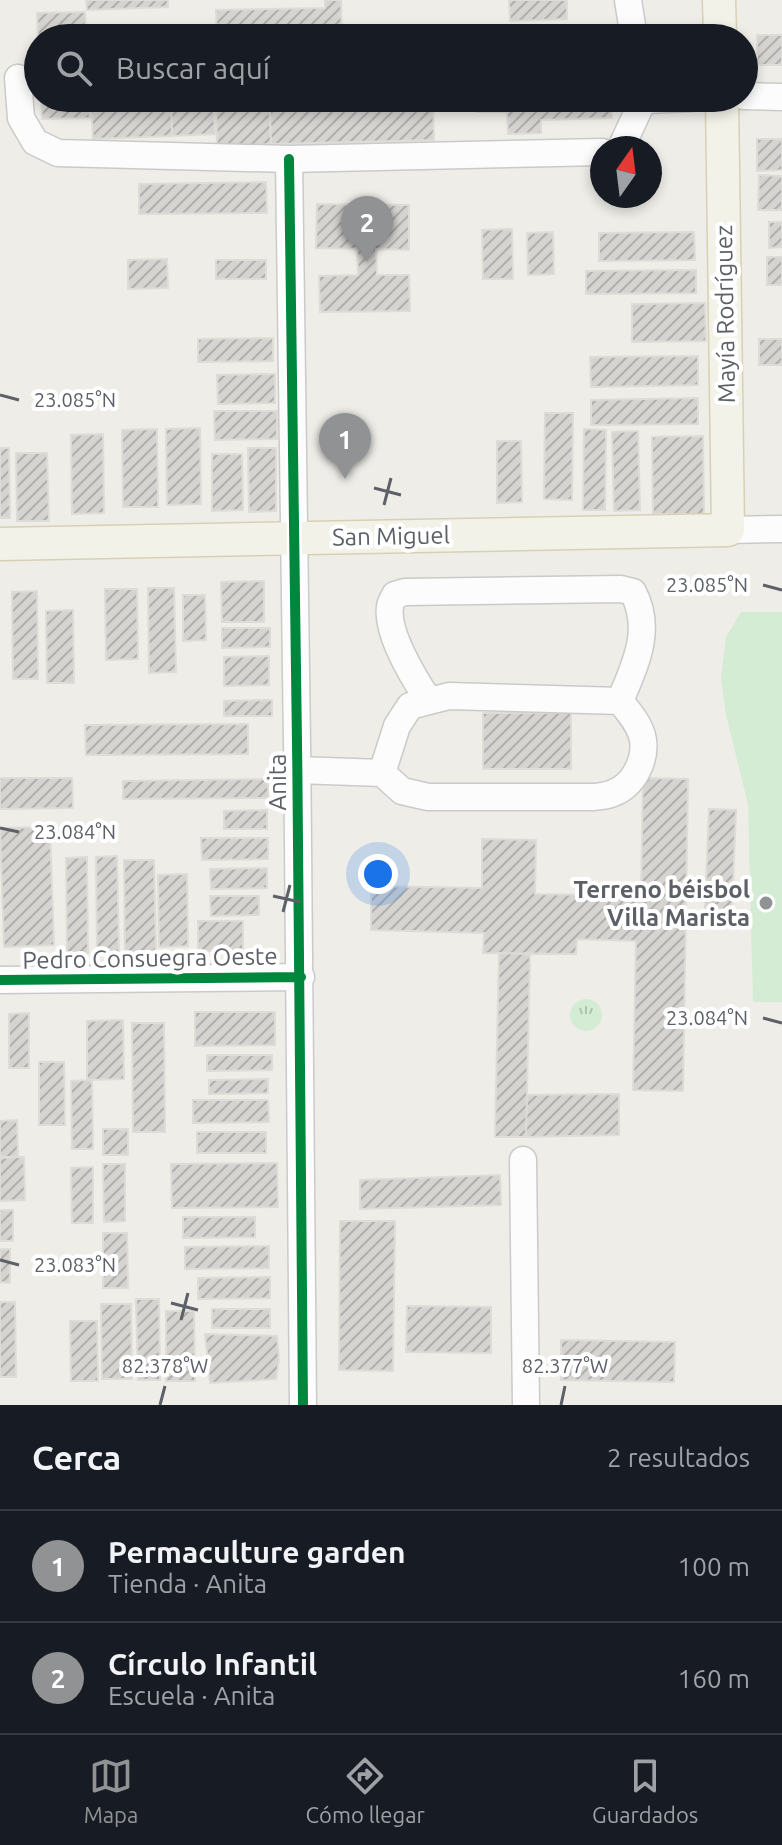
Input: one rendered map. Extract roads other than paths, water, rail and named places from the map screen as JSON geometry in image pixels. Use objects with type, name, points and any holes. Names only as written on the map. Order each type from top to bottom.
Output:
[{"type":"main road","points":[[719,0],[720,24]]},
{"type":"main road","name":"Mayía Rodríguez","points":[[722,112],[728,530]]},
{"type":"main road","name":"San Miguel","points":[[0,544],[728,530]]},
{"type":"street","points":[[628,0],[632,24]]},
{"type":"street","points":[[18,78],[21,118],[35,142],[58,153],[289,159],[590,152]]},
{"type":"street","points":[[758,96],[782,97]]},
{"type":"street","points":[[627,136],[638,112]]},
{"type":"street","name":"Anita","points":[[289,159],[301,977],[303,1405]]},
{"type":"street","name":"San Miguel","points":[[728,530],[782,529]]},
{"type":"street","points":[[429,701],[402,656],[390,607],[395,595],[405,592],[621,589],[633,592],[641,607],[643,638],[620,701]]},
{"type":"street","points":[[297,770],[382,773],[402,791],[428,797],[594,797],[616,793],[634,777],[642,760],[643,739],[631,713],[620,701],[449,696],[410,706],[397,726],[382,773]]},
{"type":"street","name":"Pedro Consuegra Oeste","points":[[0,980],[301,977]]},
{"type":"street","points":[[523,1160],[526,1405]]},
{"type":"place","name":"Círculo Infantil","points":[[367,262]]},
{"type":"place","name":"Permaculture garden","points":[[345,479]]},
{"type":"place","name":"Terreno béisbol Villa Marista","points":[[766,903]]}]
